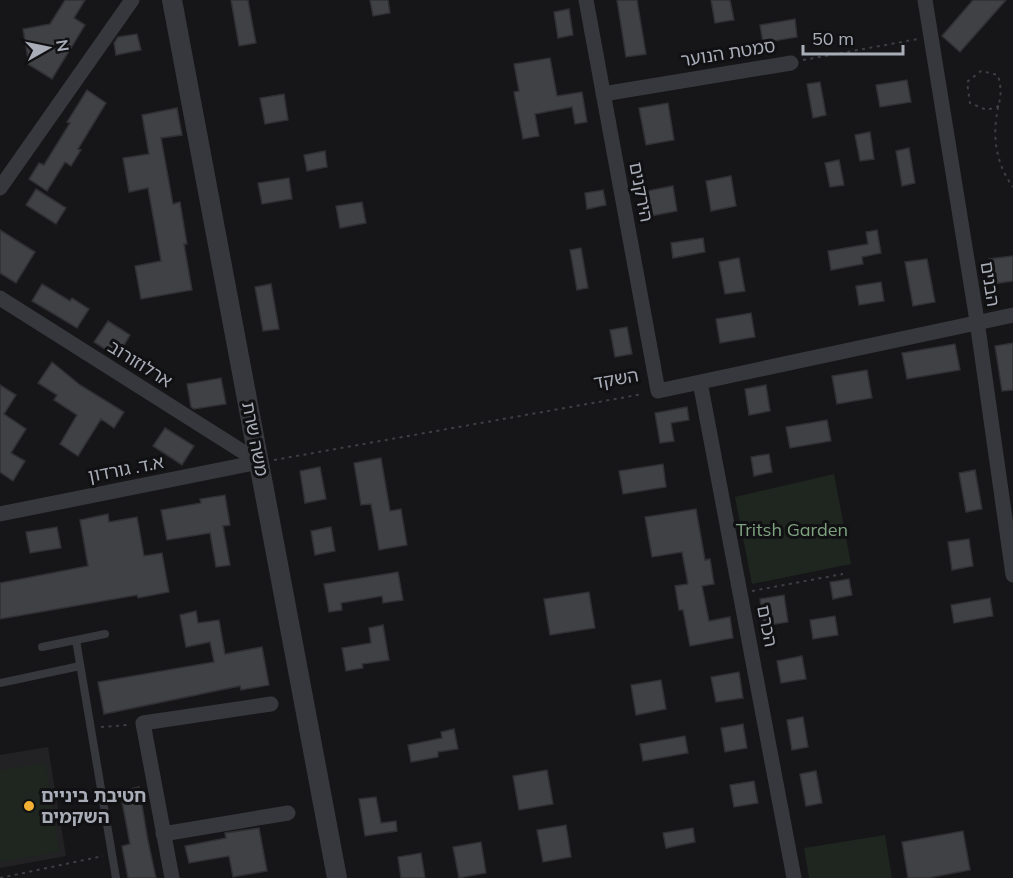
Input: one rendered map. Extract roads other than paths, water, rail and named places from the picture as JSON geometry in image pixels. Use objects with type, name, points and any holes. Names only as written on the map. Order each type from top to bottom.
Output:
[{"type":"street","points":[[0,188],[132,0]]},
{"type":"street","name":"משה שרת","points":[[172,0],[337,878]]},
{"type":"street","name":"הירקנים","points":[[586,0],[658,391]]},
{"type":"street","name":"הבנים","points":[[925,0],[977,321],[1013,575]]},
{"type":"street","name":"סמטת הנוער","points":[[603,94],[791,63]]},
{"type":"street","name":"ארלוזורוב","points":[[0,298],[259,462]]},
{"type":"street","name":"השקד","points":[[658,391],[1013,315]]},
{"type":"street","name":"הכרם","points":[[700,382],[794,878]]},
{"type":"street","name":"א.ד. גורדון","points":[[0,514],[259,462]]},
{"type":"street","points":[[172,878],[143,723],[271,704]]},
{"type":"street","points":[[163,834],[288,813]]},
{"type":"lane","points":[[42,647],[105,634]]},
{"type":"lane","points":[[76,640],[116,878]]},
{"type":"lane","points":[[0,683],[80,666]]},
{"type":"place","name":"חטיבת ביניים השקמים","points":[[29,806]]},
{"type":"park label","name":"Tritsh Garden","points":[[792,530]]}]
